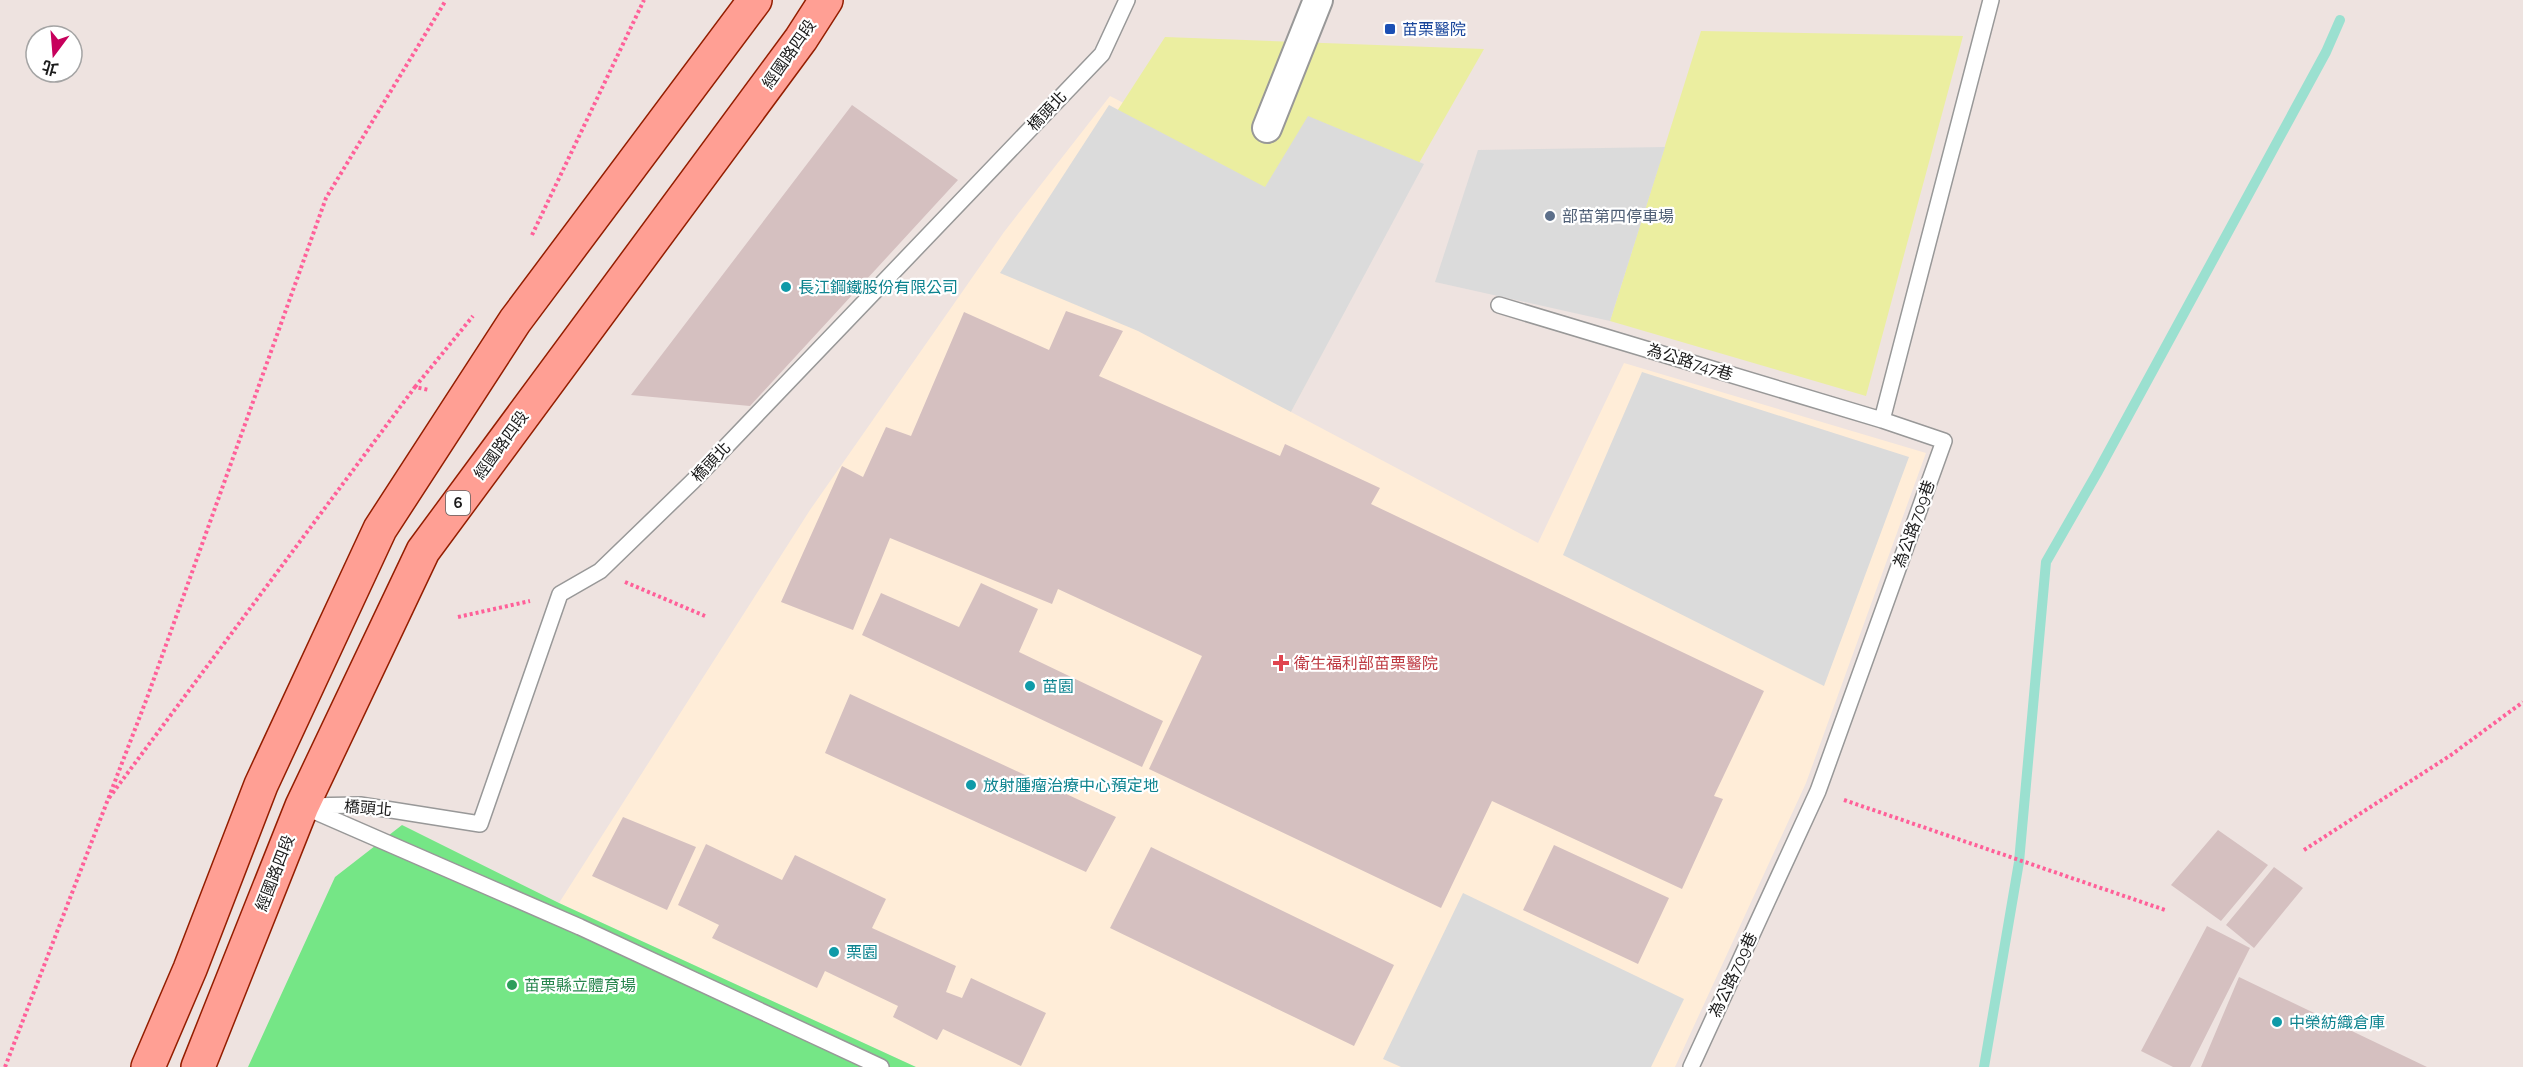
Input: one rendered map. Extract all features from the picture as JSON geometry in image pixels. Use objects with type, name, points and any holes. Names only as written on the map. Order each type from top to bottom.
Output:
[{"type":"main road","points":[[148,1067],[190,969],[261,785],[380,529],[515,321],[755,0]]},
{"type":"main road","name":"經國路四段","points":[[198,1067],[302,806],[423,551],[801,39],[826,0]]},
{"type":"main road","points":[[261,785],[302,806]]},
{"type":"street","points":[[1267,128],[1318,0]]},
{"type":"lane","name":"橋頭北","points":[[302,806],[360,805],[480,824],[560,594],[600,571],[693,481],[1102,54],[1127,0]]},
{"type":"lane","points":[[1882,420],[1991,0]]},
{"type":"lane","name":"為公路747巷","points":[[1498,305],[1882,420]]},
{"type":"lane","name":"為公路709巷","points":[[1691,1067],[1818,791],[1944,441],[1882,420]]},
{"type":"lane","points":[[302,806],[580,927],[881,1067]]},
{"type":"path","points":[[5,1067],[147,698],[326,198],[446,0]]},
{"type":"path","points":[[528,242],[644,0]]},
{"type":"path","points":[[105,804],[415,387],[480,306]]},
{"type":"path","points":[[415,387],[464,400]]},
{"type":"path","points":[[600,571],[705,616]]},
{"type":"path","points":[[458,617],[560,594]]},
{"type":"path","points":[[2304,850],[2451,755],[2523,702]]},
{"type":"path","points":[[1818,791],[2165,910]]},
{"type":"shaded area","name":"衛生福利部苗栗醫院","points":[[1110,96],[1227,156],[1375,253],[1291,412],[1538,543],[1624,363],[1926,453],[1806,783],[1675,1067],[916,1067],[559,903],[810,510],[1004,232]]},
{"type":"shaded area","points":[[1109,105],[1265,187],[1308,116],[1424,164],[1291,412],[1138,331],[1000,273]]},
{"type":"shaded area","name":"部苗第四停車場","points":[[1665,147],[1610,321],[1435,282],[1478,150]]},
{"type":"shaded area","points":[[1642,372],[1909,457],[1824,686],[1563,555]]},
{"type":"shaded area","points":[[1463,893],[1684,999],[1651,1067],[1401,1067],[1383,1059]]},
{"type":"green space","points":[[1701,31],[1963,36],[1866,396],[1610,321]]},
{"type":"green space","points":[[1165,37],[1484,49],[1297,377],[1024,255]]},
{"type":"green space","name":"苗栗縣立體育場","points":[[402,825],[559,903],[916,1067],[248,1067],[335,877]]},
{"type":"building","name":"長江鋼鐵股份有限公司","points":[[852,105],[958,180],[750,406],[631,395]]},
{"type":"building","points":[[1066,311],[1123,331],[1099,376],[1280,456],[1285,444],[1380,488],[1371,504],[1764,691],[1714,796],[1723,799],[1682,889],[1492,801],[1441,908],[1149,769],[1202,656],[1058,589],[1052,604],[890,538],[853,630],[781,602],[842,466],[863,477],[886,427],[911,436],[964,312],[1049,350]]},
{"type":"building","name":"苗園","points":[[981,583],[1038,609],[1019,652],[1163,721],[1142,767],[862,635],[881,593],[959,627]]},
{"type":"building","name":"放射腫瘤治療中心預定地","points":[[850,694],[1116,817],[1086,872],[825,753]]},
{"type":"building","points":[[623,817],[696,847],[667,910],[592,876]]},
{"type":"building","points":[[2218,830],[2268,865],[2221,921],[2171,885]]},
{"type":"building","name":"栗園","points":[[706,844],[782,880],[795,855],[886,899],[872,928],[956,966],[946,992],[962,998],[971,978],[1046,1013],[1021,1066],[943,1029],[937,1040],[893,1017],[898,1006],[825,971],[817,988],[712,938],[719,925],[678,905]]},
{"type":"building","points":[[1554,845],[1669,898],[1638,964],[1523,910]]},
{"type":"building","points":[[1151,847],[1394,965],[1354,1046],[1110,928]]},
{"type":"building","points":[[2274,867],[2303,888],[2254,948],[2226,925]]},
{"type":"building","points":[[2207,926],[2250,948],[2190,1067],[2173,1067],[2141,1051]]},
{"type":"building","name":"中榮紡織倉庫","points":[[2239,977],[2427,1067],[2201,1067]]},
{"type":"waterway","points":[[1984,1067],[2019,862],[2046,562],[2097,473],[2326,52],[2340,20]]},
{"type":"place","name":"苗栗醫院","points":[[1390,29]]},
{"type":"place","name":"部苗第四停車場","points":[[1550,216]]},
{"type":"place","name":"長江鋼鐵股份有限公司","points":[[786,287]]},
{"type":"place","name":"衛生福利部苗栗醫院","points":[[1281,663]]},
{"type":"place","name":"苗園","points":[[1030,686]]},
{"type":"place","name":"放射腫瘤治療中心預定地","points":[[971,785]]},
{"type":"place","name":"栗園","points":[[834,952]]},
{"type":"place","name":"苗栗縣立體育場","points":[[512,985]]},
{"type":"place","name":"中榮紡織倉庫","points":[[2277,1022]]}]
